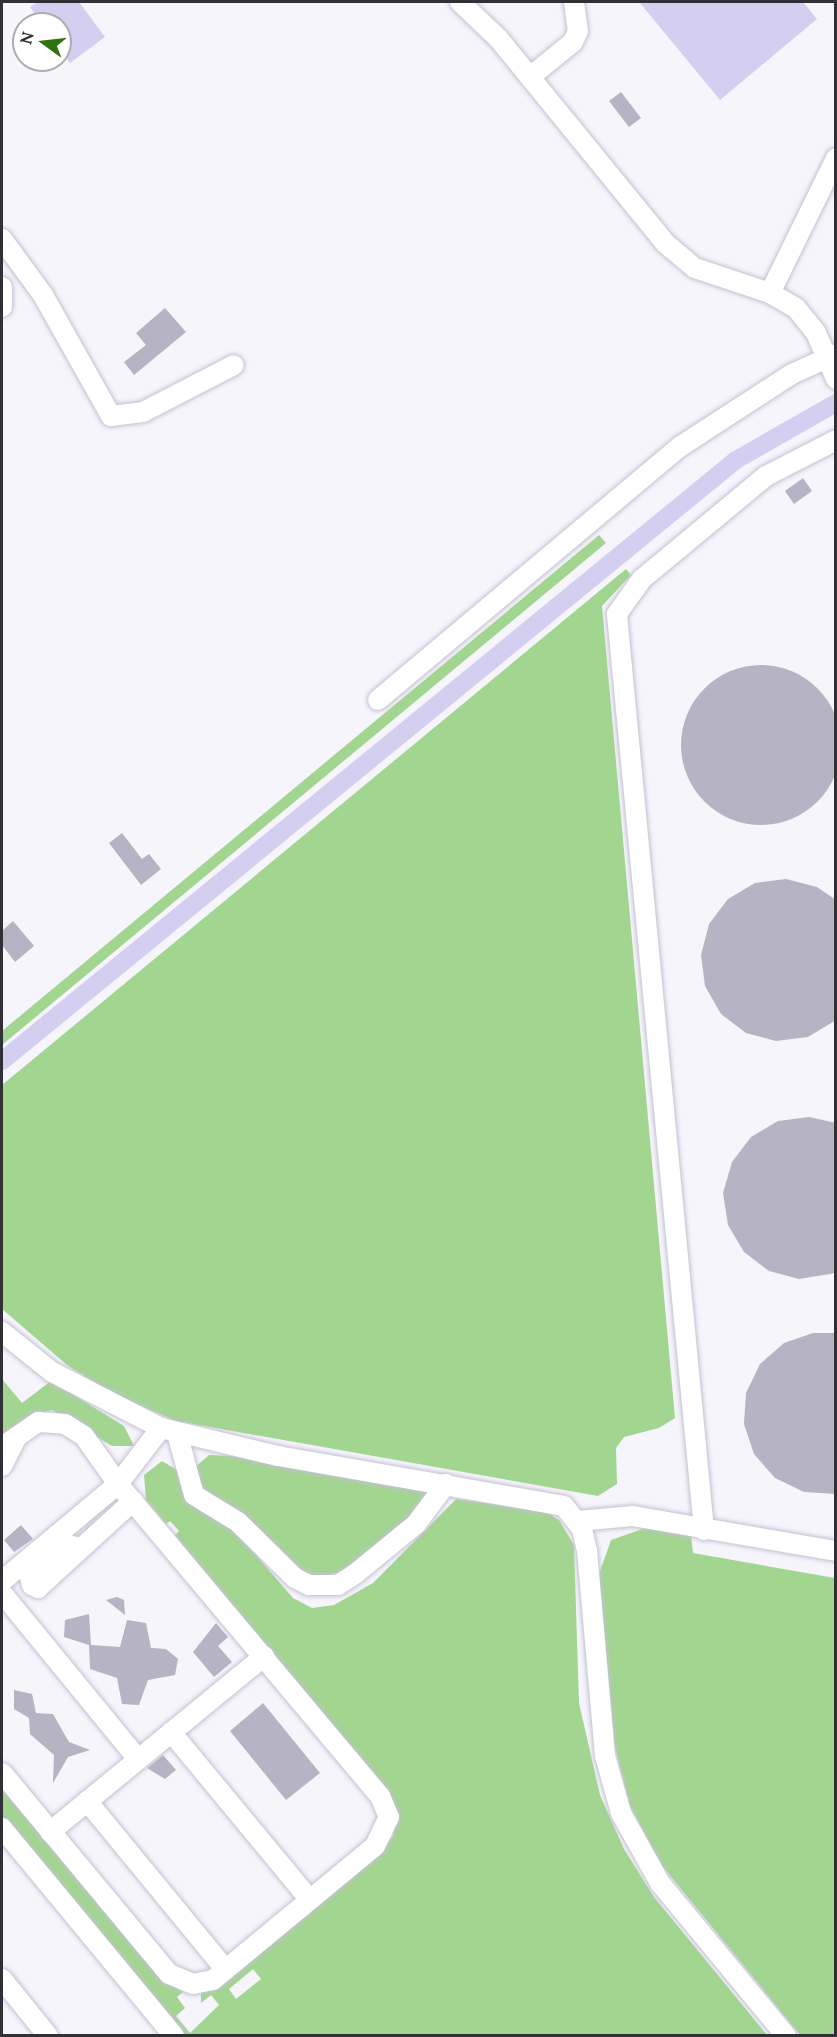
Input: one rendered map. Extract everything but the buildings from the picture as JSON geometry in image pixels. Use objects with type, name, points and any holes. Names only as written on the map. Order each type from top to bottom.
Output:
[{"type":"street","points":[[460,2],[530,77],[681,259],[770,293],[807,319],[831,354],[835,378]]},
{"type":"street","points":[[530,77],[573,42],[578,17],[574,2]]},
{"type":"street","points":[[770,293],[836,158]]},
{"type":"street","points":[[2,239],[43,295],[111,416],[143,412],[234,365]]},
{"type":"street","points":[[2,287],[2,307]]},
{"type":"street","points":[[378,700],[681,446],[831,354]]},
{"type":"street","points":[[704,1530],[617,614],[642,579],[766,476],[836,440]]},
{"type":"street","points":[[2,1332],[52,1372],[169,1430],[446,1484],[559,1503],[578,1521],[587,1550],[605,1756],[621,1813],[660,1883],[786,2036]]},
{"type":"street","points":[[2,1447],[38,1422],[64,1424],[102,1455],[118,1484],[380,1796],[389,1817],[375,1846],[225,1969],[202,1984],[185,1983],[169,1974],[2,1773]]},
{"type":"street","points":[[169,1430],[194,1494],[238,1522],[295,1578],[309,1585],[338,1585],[355,1574],[416,1524],[446,1484]]},
{"type":"street","points":[[2,1581],[118,1484],[169,1430]]},
{"type":"street","points":[[2,1466],[20,1433]]},
{"type":"street","points":[[133,1501],[77,1547],[77,1555],[38,1588],[32,1585],[4,1602],[138,1759]]},
{"type":"street","points":[[578,1521],[633,1516],[836,1551]]},
{"type":"street","points":[[50,1832],[264,1656]]},
{"type":"street","points":[[171,1732],[309,1899]]},
{"type":"street","points":[[87,1801],[225,1969]]},
{"type":"street","points":[[2,1828],[174,2036]]},
{"type":"street","points":[[2,1979],[48,2036]]},
{"type":"green space","points":[[599,535],[606,543],[2,1045],[2,1031]]},
{"type":"green space","points":[[626,569],[631,575],[602,606],[675,1418],[659,1428],[624,1437],[616,1448],[617,1484],[598,1496],[176,1421],[111,1393],[67,1365],[2,1309],[2,1085]]},
{"type":"green space","points":[[2,1379],[22,1403],[51,1381],[124,1426],[134,1446],[112,1446],[52,1410],[28,1417],[2,1439]]},
{"type":"green space","points":[[209,1455],[231,1456],[429,1491],[410,1522],[342,1572],[308,1578],[204,1495],[194,1468]]},
{"type":"green space","points":[[162,1461],[177,1470],[187,1500],[236,1532],[293,1598],[312,1608],[334,1605],[373,1583],[456,1499],[547,1512],[559,1520],[574,1545],[579,1703],[600,1795],[624,1849],[654,1897],[767,2035],[178,2035],[2,1821],[2,1783],[165,1981],[183,1992],[177,1997],[185,2008],[176,2016],[190,2033],[219,2005],[211,1995],[201,2003],[201,1992],[381,1851],[393,1836],[396,1816],[390,1797],[175,1535],[179,1531],[170,1521],[166,1524],[146,1500],[144,1475]],"holes":[[[253,1969],[261,1979],[236,1999],[229,1989]]]},
{"type":"green space","points":[[645,1528],[691,1535],[693,1553],[835,1578],[835,2035],[800,2035],[663,1867],[630,1806],[615,1748],[599,1574],[611,1540]]},
{"type":"shaded area","points":[[38,2],[79,2],[105,37],[72,62],[72,12],[34,12],[30,7]]},
{"type":"shaded area","points":[[803,2],[817,19],[720,100],[640,3]]},
{"type":"waterway","points":[[2,1061],[736,460],[836,403]]}]
